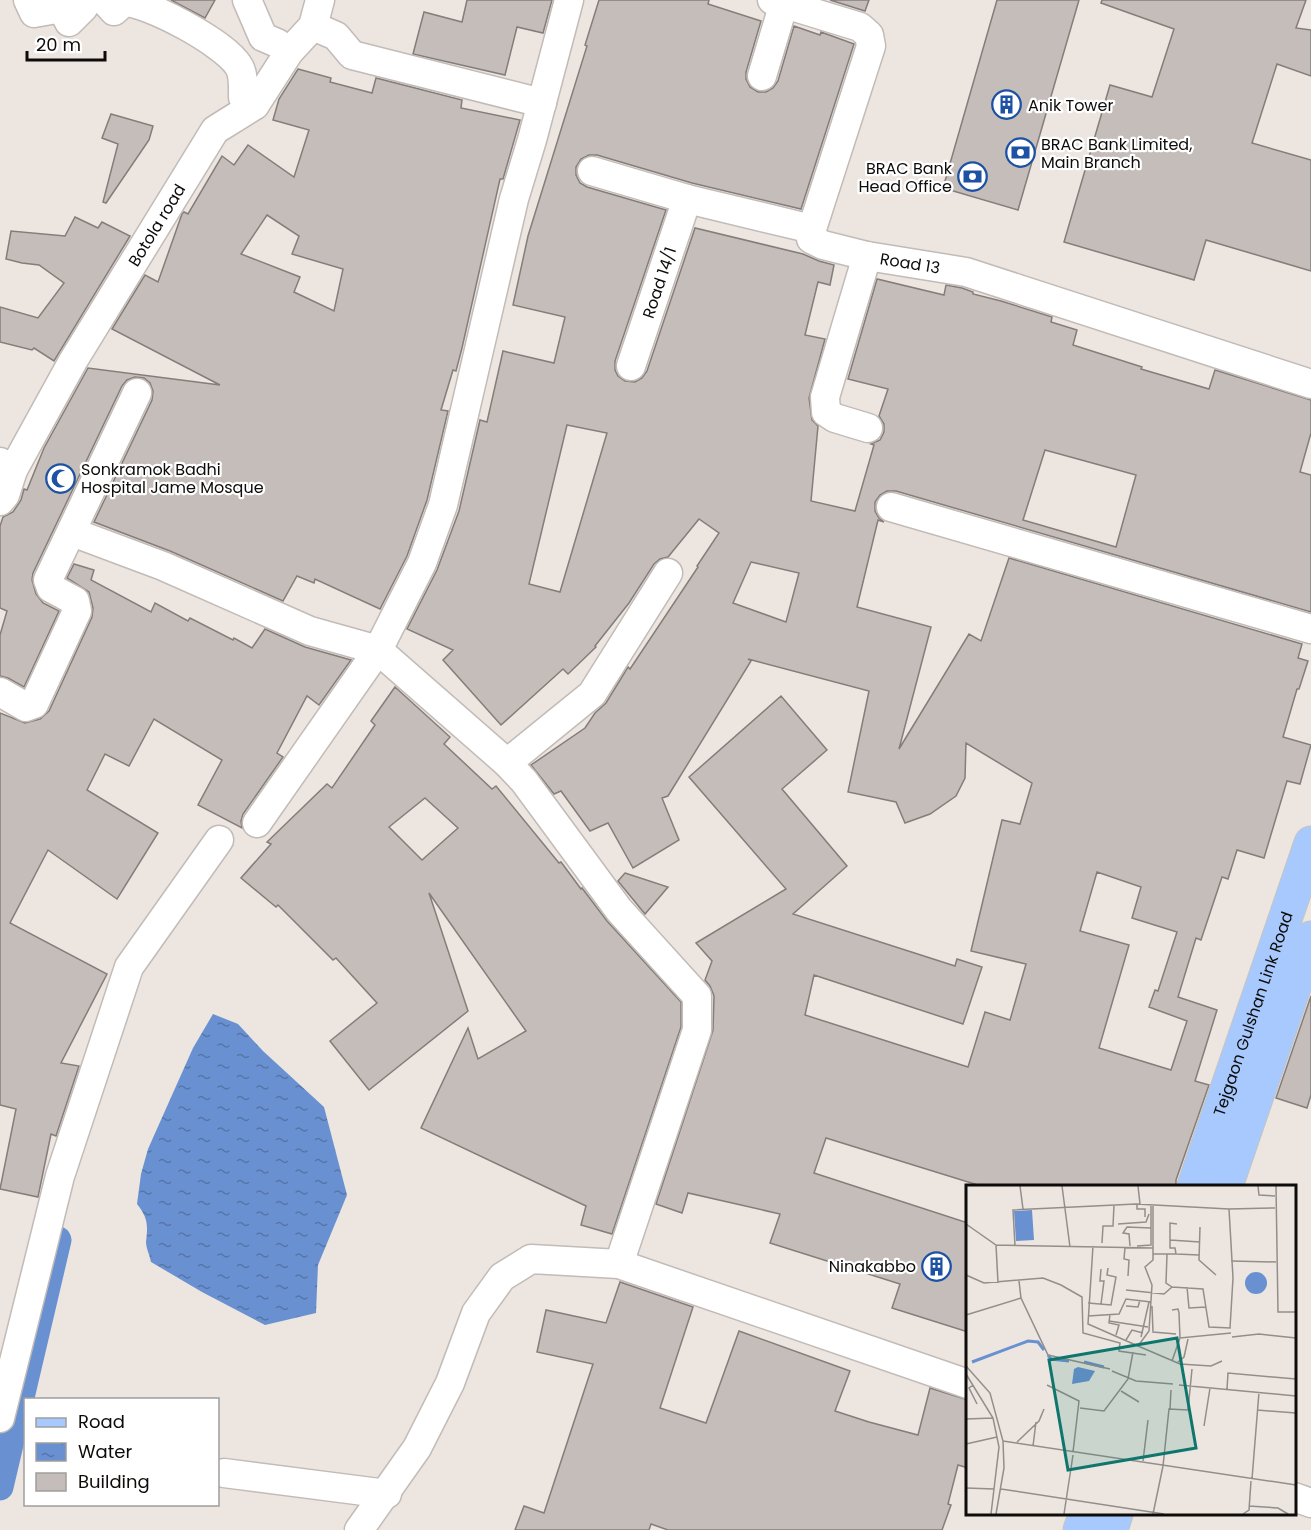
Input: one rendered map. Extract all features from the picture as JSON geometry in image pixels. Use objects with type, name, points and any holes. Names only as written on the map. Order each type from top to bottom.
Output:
[{"type":"main road","name":"Tejgaon Gulshan Link Road","points":[[1194,1185],[1311,843]]},
{"type":"main road","points":[[1226,1185],[1311,938]]},
{"type":"main road","points":[[1080,1530],[1086,1515]]},
{"type":"main road","points":[[1111,1530],[1116,1515]]},
{"type":"street","points":[[28,0],[34,13],[62,8],[69,22],[84,7],[85,0]]},
{"type":"street","points":[[104,0],[114,11],[124,2],[135,2],[191,29],[215,44],[238,65],[243,82],[243,97],[255,105]]},
{"type":"street","points":[[248,0],[262,38],[277,43],[289,52]]},
{"type":"street","points":[[256,823],[378,650],[422,563],[443,505],[514,199],[569,0]]},
{"type":"street","points":[[592,171],[687,199],[812,230],[871,46],[869,35],[860,27],[778,2],[762,76]]},
{"type":"street","points":[[316,13],[352,55],[542,103]]},
{"type":"street","name":"Botola road","points":[[0,501],[5,495],[7,466],[215,130],[255,105],[316,13]]},
{"type":"street","name":"Road 14/1","points":[[631,366],[687,199]]},
{"type":"street","name":"Road 13","points":[[812,230],[811,239],[823,245],[867,256],[966,272],[1311,384]]},
{"type":"street","points":[[867,256],[825,397],[826,412],[834,417],[868,428]]},
{"type":"street","points":[[0,692],[26,706],[34,704],[77,610],[75,601],[51,588],[48,580],[137,393]]},
{"type":"street","points":[[891,507],[1311,629]]},
{"type":"street","points":[[72,532],[163,566],[310,631],[378,650],[507,763],[524,781],[620,910],[697,996],[697,1030],[619,1264]]},
{"type":"street","points":[[507,763],[592,694],[668,573]]},
{"type":"street","points":[[0,1419],[60,1176],[129,967],[219,840]]},
{"type":"street","points":[[359,1530],[387,1494],[417,1448],[450,1383],[476,1313],[502,1277],[531,1259],[619,1264],[966,1383]]},
{"type":"street","points":[[224,1473],[387,1494]]},
{"type":"street","points":[[1296,1498],[1311,1503]]},
{"type":"water","points":[[213,1014],[238,1024],[263,1051],[324,1107],[347,1195],[318,1265],[316,1313],[265,1325],[151,1262],[146,1244],[146,1222],[137,1204],[141,1174],[148,1149],[193,1048]]},
{"type":"building","points":[[171,0],[215,0],[205,18]]},
{"type":"building","points":[[467,0],[552,0],[543,33],[517,27],[505,75],[413,54],[424,12],[462,22]]},
{"type":"building","points":[[599,0],[709,0],[708,4],[761,21],[746,79],[750,87],[758,92],[766,92],[778,81],[794,26],[820,35],[821,32],[854,44],[801,209],[692,183],[597,155],[589,155],[581,159],[576,167],[576,175],[580,183],[587,187],[666,210],[615,361],[618,376],[625,381],[635,382],[647,371],[695,228],[803,254],[834,265],[830,285],[818,282],[805,335],[825,339],[809,398],[812,420],[818,426],[811,501],[855,511],[874,445],[871,444],[880,440],[884,432],[884,424],[879,416],[888,389],[848,379],[877,279],[944,295],[946,285],[962,288],[973,294],[1052,317],[1051,322],[1077,330],[1073,345],[1142,367],[1141,369],[1209,389],[1215,370],[1311,400],[1311,433],[1300,472],[1311,475],[1311,612],[896,491],[887,491],[875,502],[875,511],[884,522],[878,520],[857,607],[931,627],[899,749],[969,634],[981,641],[1009,558],[1302,644],[1298,658],[1308,661],[1283,737],[1311,745],[1300,784],[1287,781],[1264,858],[1237,850],[1228,879],[1222,877],[1201,940],[1196,938],[1178,997],[1217,1010],[1195,1081],[1209,1085],[1176,1185],[978,1185],[826,1138],[814,1173],[966,1222],[966,1331],[892,1308],[900,1284],[770,1243],[780,1214],[688,1193],[682,1213],[656,1204],[713,1030],[714,996],[705,980],[712,961],[696,943],[786,889],[689,777],[781,696],[827,750],[782,789],[847,866],[793,914],[955,966],[957,959],[982,967],[963,1024],[814,975],[805,1015],[968,1067],[985,1012],[1010,1020],[1026,964],[971,951],[1002,820],[1020,824],[1032,783],[966,743],[965,778],[956,796],[930,814],[905,823],[896,802],[848,792],[869,691],[748,659],[751,661],[668,796],[662,798],[679,840],[633,868],[608,823],[590,831],[561,791],[554,794],[531,765],[585,728],[595,713],[606,703],[719,533],[699,519],[668,557],[654,564],[629,603],[596,647],[568,674],[563,669],[501,725],[443,660],[453,650],[407,629],[437,570],[459,511],[480,420],[487,422],[503,351],[554,363],[565,317],[513,305],[528,236],[587,46],[585,45]],"holes":[[[567,425],[607,433],[560,592],[529,584]],[[1045,450],[1136,475],[1116,547],[1023,520]],[[751,562],[799,573],[786,622],[733,603]],[[1097,872],[1141,887],[1132,918],[1177,932],[1158,991],[1155,990],[1149,1007],[1187,1021],[1171,1070],[1099,1048],[1129,945],[1080,931]]]},
{"type":"building","points":[[830,0],[869,0],[865,11]]},
{"type":"building","name":"Anik Tower","points":[[997,0],[1079,0],[1018,210],[943,188]]},
{"type":"building","points":[[1102,0],[1306,0],[1296,28],[1311,30],[1311,76],[1277,64],[1252,143],[1311,160],[1311,271],[1206,240],[1194,280],[1064,242],[1110,85],[1152,97],[1174,29],[1101,3]]},
{"type":"building","points":[[298,69],[331,78],[330,82],[372,93],[376,78],[462,100],[461,108],[520,120],[503,179],[500,179],[456,371],[453,370],[441,410],[448,411],[427,500],[407,556],[380,609],[315,579],[314,583],[297,576],[283,601],[170,551],[94,522],[152,400],[153,391],[150,383],[144,378],[135,377],[127,380],[122,386],[33,573],[32,580],[36,594],[43,603],[59,611],[24,687],[0,676],[0,635],[7,611],[0,608],[0,526],[3,517],[13,512],[21,500],[24,489],[27,490],[44,448],[88,368],[220,385],[112,329],[145,275],[158,282],[182,214],[184,212],[188,214],[222,156],[234,165],[248,145],[294,177],[309,130],[273,120],[279,99]],"holes":[[[267,215],[299,236],[292,254],[343,269],[334,311],[294,292],[300,277],[241,254]]]},
{"type":"building","points":[[111,114],[153,126],[149,140],[106,203],[103,202],[118,144],[102,138]]},
{"type":"building","points":[[75,217],[98,228],[102,222],[130,236],[54,361],[34,348],[32,350],[0,342],[0,307],[38,318],[64,283],[39,265],[6,259],[11,231],[65,236]]},
{"type":"building","points":[[74,564],[94,570],[91,580],[151,612],[155,603],[188,621],[190,618],[252,648],[265,629],[305,647],[351,660],[319,705],[307,696],[277,753],[283,757],[243,814],[242,828],[198,805],[222,760],[154,719],[129,766],[105,754],[87,790],[158,833],[117,899],[48,850],[10,923],[107,974],[61,1063],[79,1066],[56,1136],[51,1134],[38,1197],[0,1189],[16,1109],[0,1105],[0,713],[25,723],[40,719],[49,711],[92,617],[93,608],[89,592],[67,578]]},
{"type":"building","points":[[395,687],[450,737],[444,744],[492,789],[496,786],[559,863],[561,862],[607,921],[681,1002],[681,1027],[612,1234],[581,1225],[586,1206],[421,1128],[468,1028],[478,1059],[526,1031],[429,893],[468,1011],[369,1090],[330,1041],[377,1003],[336,958],[333,960],[278,905],[276,907],[241,878],[271,844],[267,842],[327,784],[332,788],[375,725],[371,721]],"holes":[[[425,798],[458,828],[422,860],[389,827]]]},
{"type":"building","points":[[625,873],[668,887],[645,914],[618,881]]},
{"type":"building","points":[[1311,996],[1311,1095],[1307,1108],[1276,1098]]},
{"type":"building","points":[[620,1282],[693,1307],[660,1408],[706,1423],[739,1331],[850,1371],[835,1411],[869,1422],[918,1435],[930,1388],[966,1399],[966,1467],[958,1465],[948,1504],[951,1505],[942,1530],[668,1530],[651,1524],[649,1530],[515,1530],[524,1506],[544,1513],[593,1364],[537,1352],[546,1310],[606,1323]]},
{"type":"waterway","points":[[0,1487],[58,1240]]},
{"type":"place","name":"Anik Tower","points":[[1007,105]]},
{"type":"place","name":"BRAC Bank Limited, Main Branch","points":[[1020,153]]},
{"type":"place","name":"BRAC Bank Head Office","points":[[973,177]]},
{"type":"place","name":"Sonkramok Badhi Hospital Jame Mosque","points":[[60,478]]},
{"type":"place","name":"Ninakabbo","points":[[937,1266]]}]
